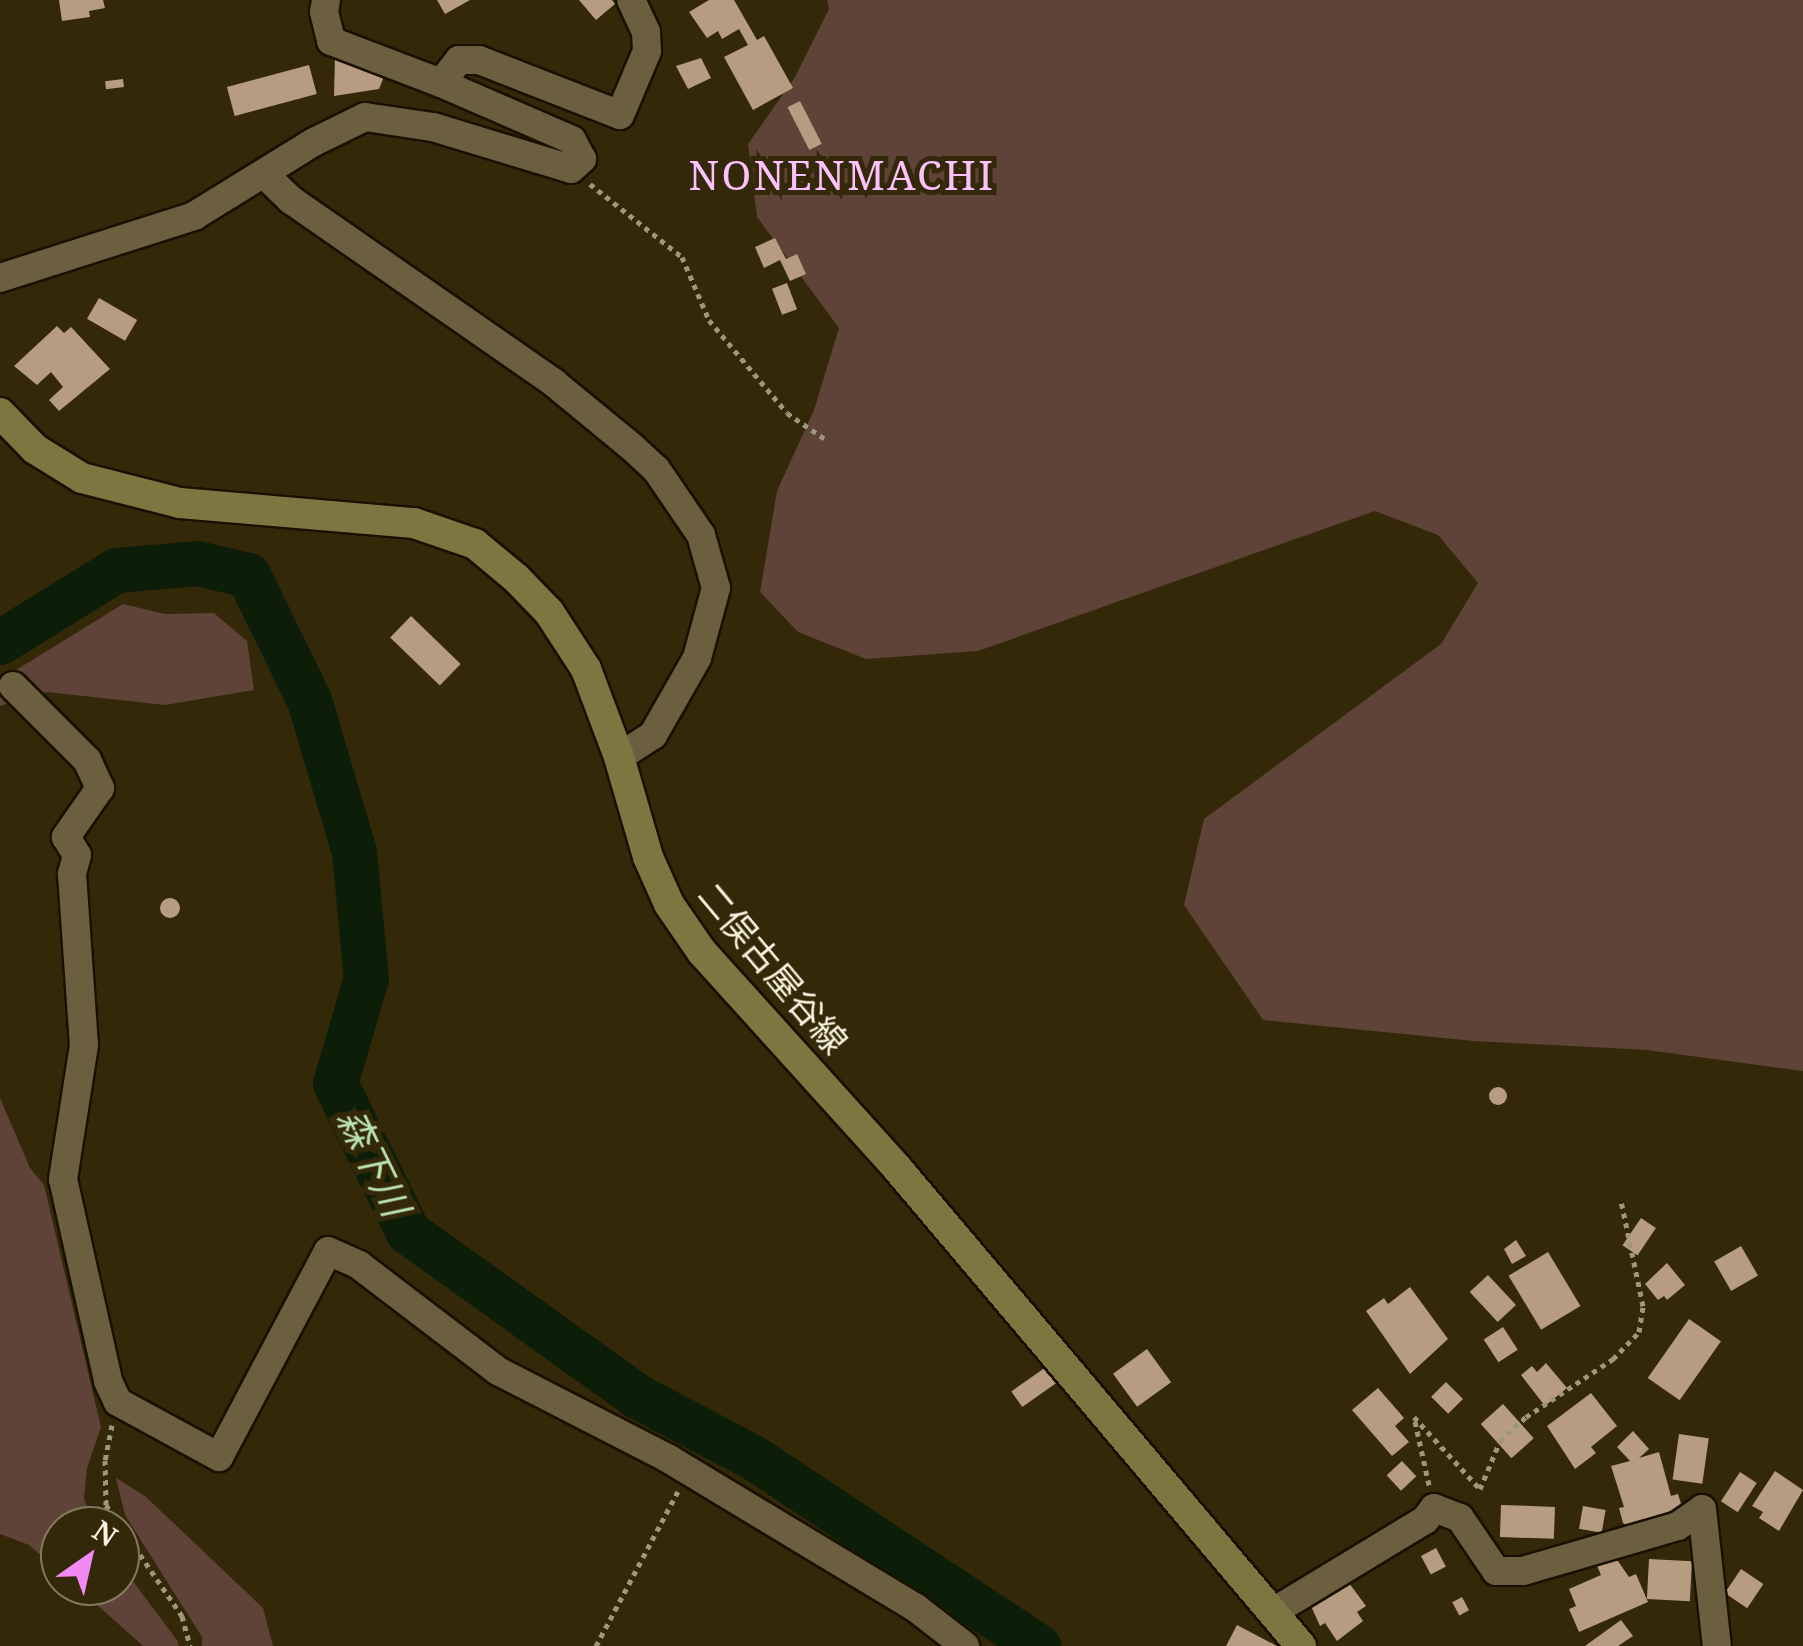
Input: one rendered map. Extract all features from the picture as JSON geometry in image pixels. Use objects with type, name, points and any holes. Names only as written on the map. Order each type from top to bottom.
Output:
[{"type":"main road","name":"二俣古屋谷線","points":[[0,413],[35,449],[82,478],[180,503],[414,523],[475,544],[549,612],[586,670],[619,757],[648,858],[669,904],[702,952],[897,1168],[1301,1646]]},
{"type":"street","points":[[0,278],[179,222],[314,142],[365,117],[433,127],[572,169],[582,160],[572,140],[330,41],[326,0]]},
{"type":"street","points":[[440,84],[459,60],[480,60],[620,115],[647,51],[646,32],[631,0]]},
{"type":"street","points":[[264,174],[291,200],[554,382],[656,468],[701,534],[716,588],[698,658],[652,735],[619,757]]},
{"type":"street","points":[[13,686],[88,760],[100,788],[66,836],[77,855],[72,874],[84,1046],[63,1179],[96,1332],[118,1402],[219,1457],[328,1251],[359,1265],[498,1371],[689,1471],[916,1608],[964,1646]]},
{"type":"street","points":[[1273,1612],[1425,1520],[1434,1508],[1460,1518],[1496,1571],[1523,1571],[1678,1526],[1702,1508],[1717,1646]]},
{"type":"path","points":[[572,169],[682,257],[709,320],[787,413],[825,439]]},
{"type":"path","points":[[1434,1508],[1414,1417],[1480,1489],[1500,1441],[1526,1417],[1613,1359],[1640,1332],[1644,1306],[1621,1201]]},
{"type":"path","points":[[118,1402],[105,1460],[106,1505],[182,1616],[190,1646]]},
{"type":"path","points":[[596,1646],[689,1471]]},
{"type":"shaded area","points":[[827,0],[1803,0],[1803,1071],[1647,1050],[1474,1041],[1263,1020],[1184,905],[1204,819],[1441,644],[1478,583],[1438,535],[1375,511],[978,651],[866,659],[798,632],[760,592],[777,491],[814,410],[839,328],[757,217],[748,144],[795,77],[829,9]]},
{"type":"shaded area","points":[[123,604],[165,614],[214,613],[247,641],[254,690],[165,705],[47,692],[0,706],[0,680]]},
{"type":"shaded area","points":[[0,1098],[30,1168],[44,1185],[101,1427],[87,1468],[87,1506],[40,1506],[40,1555],[29,1545],[0,1534]]},
{"type":"shaded area","points":[[116,1478],[145,1496],[263,1608],[273,1646],[202,1646],[202,1637],[140,1539],[140,1506],[123,1506]]},
{"type":"shaded area","points":[[140,1591],[179,1646],[143,1646],[98,1606],[140,1606]]},
{"type":"building","points":[[59,0],[103,0],[105,8],[89,11],[90,17],[62,21]]},
{"type":"building","points":[[437,0],[470,0],[445,14]]},
{"type":"building","points":[[579,0],[612,0],[615,4],[596,20]]},
{"type":"building","points":[[709,0],[734,0],[757,40],[764,36],[793,88],[753,110],[724,57],[748,45],[739,29],[722,39],[718,31],[707,38],[689,12]]},
{"type":"building","points":[[335,55],[385,74],[379,89],[334,96]]},
{"type":"building","points":[[701,58],[711,78],[688,89],[676,66]]},
{"type":"building","points":[[309,65],[317,94],[235,116],[227,87]]},
{"type":"building","points":[[123,79],[124,87],[106,89],[105,81]]},
{"type":"building","points":[[800,101],[822,144],[809,150],[788,107]]},
{"type":"building","points":[[775,238],[786,259],[797,254],[806,274],[790,281],[780,260],[764,268],[755,247]]},
{"type":"building","points":[[787,283],[797,309],[782,315],[772,289]]},
{"type":"building","points":[[99,298],[137,320],[125,341],[87,319]]},
{"type":"building","points":[[57,326],[64,333],[71,327],[110,369],[59,411],[49,400],[63,387],[51,372],[37,385],[14,366]]},
{"type":"building","points":[[411,616],[461,664],[440,686],[390,638]]},
{"type":"building","points":[[170,898],[180,908],[170,918],[160,908]]},
{"type":"building","points":[[1498,1087],[1507,1096],[1498,1105],[1489,1096]]},
{"type":"building","points":[[1641,1218],[1656,1228],[1637,1255],[1623,1245]]},
{"type":"building","points":[[1516,1240],[1526,1256],[1512,1264],[1504,1249]]},
{"type":"building","points":[[1741,1246],[1758,1275],[1731,1291],[1714,1262]]},
{"type":"building","points":[[1548,1252],[1580,1306],[1541,1330],[1509,1276]]},
{"type":"building","points":[[1667,1263],[1685,1285],[1667,1300],[1664,1296],[1658,1300],[1645,1284]]},
{"type":"building","points":[[1488,1275],[1516,1305],[1498,1322],[1470,1292]]},
{"type":"building","points":[[1410,1287],[1448,1339],[1410,1374],[1366,1311],[1384,1298],[1388,1304]]},
{"type":"building","points":[[1689,1319],[1721,1341],[1680,1400],[1648,1378]]},
{"type":"building","points":[[1503,1327],[1518,1350],[1498,1362],[1484,1340]]},
{"type":"building","points":[[1147,1349],[1171,1382],[1137,1407],[1113,1374]]},
{"type":"building","points":[[1546,1363],[1567,1388],[1545,1406],[1521,1375],[1532,1366],[1537,1372]]},
{"type":"building","points":[[1049,1365],[1060,1381],[1022,1407],[1011,1391]]},
{"type":"building","points":[[1446,1382],[1463,1399],[1448,1414],[1431,1397]]},
{"type":"building","points":[[1378,1388],[1404,1418],[1395,1426],[1409,1442],[1392,1456],[1352,1410]]},
{"type":"building","points":[[1591,1393],[1617,1426],[1591,1447],[1596,1453],[1575,1469],[1547,1426]]},
{"type":"building","points":[[1503,1404],[1534,1438],[1511,1458],[1481,1424]]},
{"type":"building","points":[[1633,1431],[1649,1449],[1639,1458],[1659,1452],[1671,1496],[1678,1494],[1682,1507],[1629,1526],[1623,1523],[1619,1508],[1624,1507],[1611,1466],[1630,1461],[1617,1447]]},
{"type":"building","points":[[1679,1434],[1709,1438],[1702,1484],[1673,1480]]},
{"type":"building","points":[[1402,1461],[1416,1476],[1401,1491],[1387,1475]]},
{"type":"building","points":[[1775,1471],[1803,1490],[1779,1531],[1759,1518],[1763,1512],[1752,1506]]},
{"type":"building","points":[[1740,1472],[1757,1483],[1738,1512],[1721,1501]]},
{"type":"building","points":[[1501,1505],[1555,1507],[1554,1539],[1500,1537]]},
{"type":"building","points":[[1583,1506],[1606,1510],[1602,1533],[1579,1529]]},
{"type":"building","points":[[1436,1548],[1446,1567],[1431,1575],[1421,1556]]},
{"type":"building","points":[[1613,1554],[1629,1577],[1636,1574],[1648,1602],[1579,1632],[1569,1609],[1576,1606],[1569,1589],[1601,1575],[1595,1561]]},
{"type":"building","points":[[1649,1559],[1692,1561],[1690,1601],[1647,1599]]},
{"type":"building","points":[[1741,1569],[1763,1584],[1747,1608],[1725,1593]]},
{"type":"building","points":[[1346,1579],[1366,1606],[1357,1612],[1363,1621],[1337,1641],[1325,1623],[1320,1626],[1311,1606]]},
{"type":"building","points":[[1462,1597],[1469,1610],[1459,1615],[1452,1602]]},
{"type":"building","points":[[1621,1620],[1633,1636],[1618,1646],[1585,1646]]},
{"type":"building","points":[[1237,1625],[1277,1646],[1226,1646]]},
{"type":"waterway","name":"森下川","points":[[0,642],[116,570],[197,563],[248,575],[309,700],[354,852],[366,978],[335,1083],[408,1232],[637,1396],[754,1458],[1038,1646]]},
{"type":"district","name":"NONENMACHI","points":[[842,175]]}]
